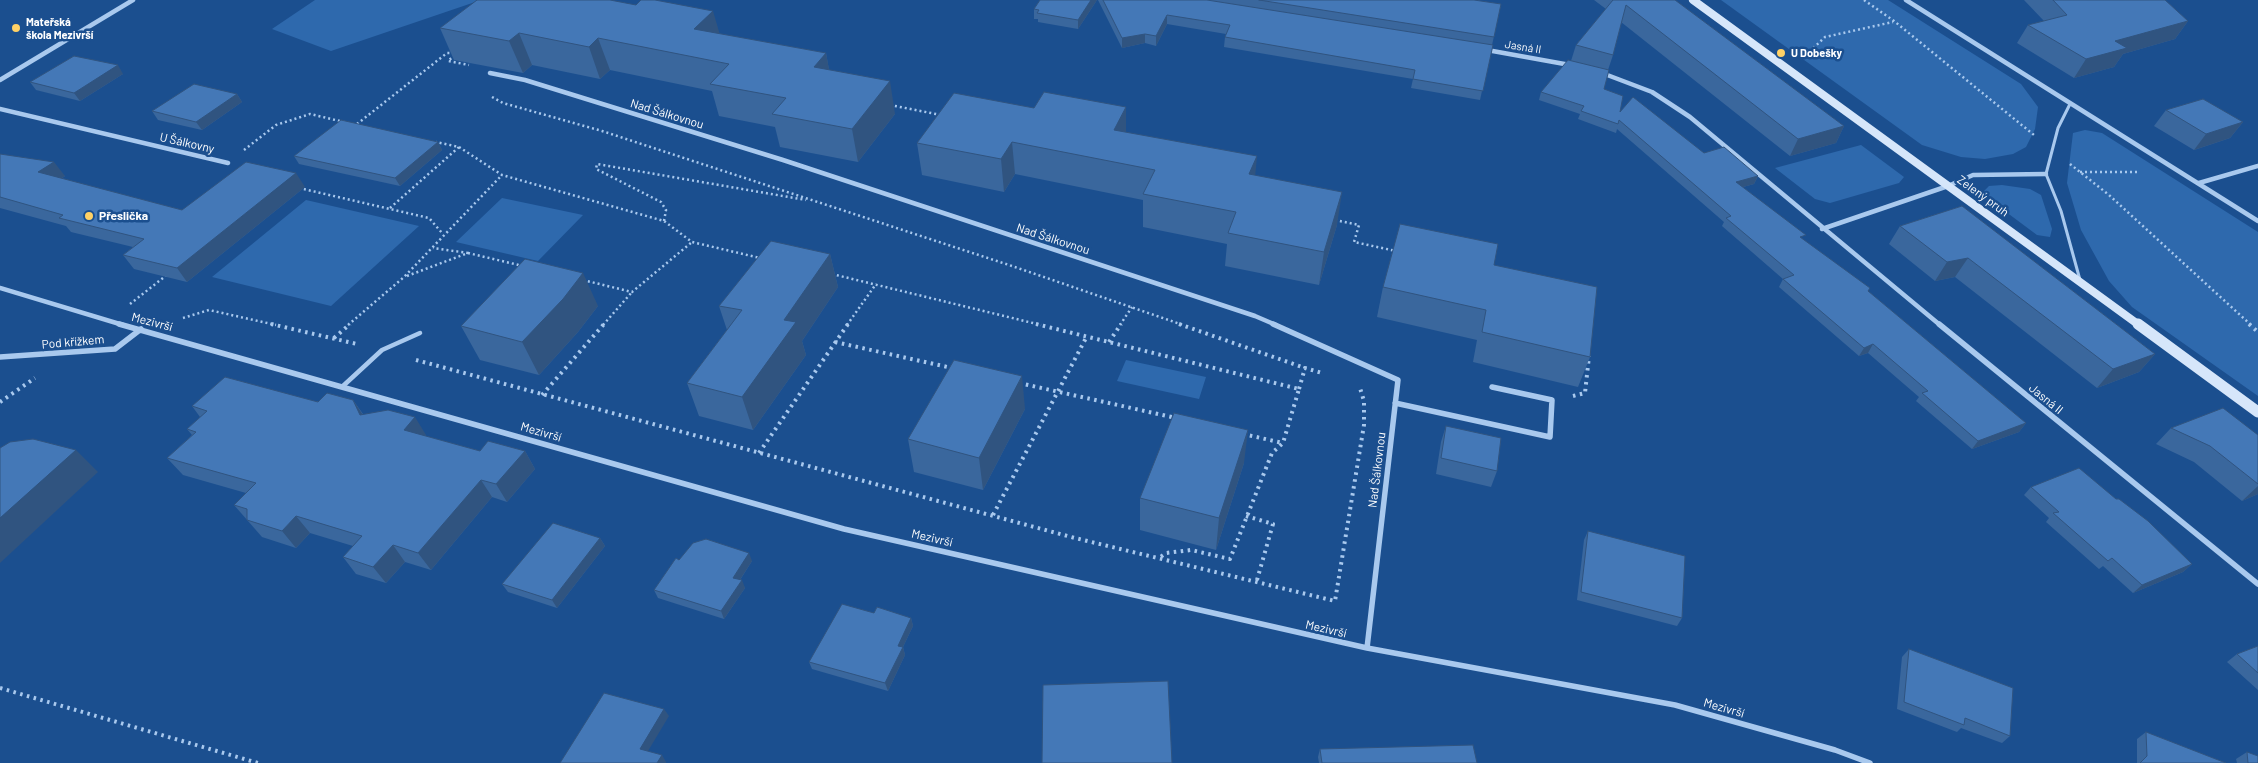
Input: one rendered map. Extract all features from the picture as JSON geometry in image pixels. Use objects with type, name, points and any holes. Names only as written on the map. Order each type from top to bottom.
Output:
[{"type":"street","points":[[0,80],[133,0]]},
{"type":"street","name":"Zelený pruh","points":[[1693,0],[2258,412]]},
{"type":"street","points":[[1906,0],[2258,221]]},
{"type":"street","name":"Jasná II","points":[[1480,49],[1551,60],[1580,67]]},
{"type":"street","name":"Jasná II","points":[[1598,72],[1652,92],[1690,118],[2258,584]]},
{"type":"street","name":"Nad Šálkovnou","points":[[490,73],[525,80],[783,160],[1255,316],[1398,380],[1367,648]]},
{"type":"street","name":"U Šálkovny","points":[[0,109],[228,163]]},
{"type":"street","points":[[2199,183],[2258,166]]},
{"type":"street","points":[[1822,228],[1948,186],[1973,175],[2046,174]]},
{"type":"street","name":"Mezivrší","points":[[0,288],[82,314],[141,329],[844,528],[1367,648],[1675,705],[1835,750],[1870,763]]},
{"type":"street","name":"Pod křížkem","points":[[0,357],[115,349],[141,329]]},
{"type":"street","points":[[1395,403],[1550,437],[1552,400],[1492,387]]},
{"type":"lane","points":[[2070,104],[2058,128],[2046,174],[2061,211],[2081,282]]},
{"type":"lane","points":[[343,386],[382,350],[420,333]]},
{"type":"path","points":[[1805,56],[1824,37],[1894,21]]},
{"type":"path","points":[[366,126],[357,124],[447,53],[457,54],[448,61],[487,69],[490,73],[483,80],[483,92],[503,103],[602,131],[1330,376]]},
{"type":"path","points":[[889,105],[945,116]]},
{"type":"path","name":"U Šálkovny","points":[[228,163],[276,125],[310,114],[347,122]]},
{"type":"path","points":[[431,141],[459,147],[502,175],[664,221],[692,242],[766,259]]},
{"type":"path","points":[[389,208],[459,147]]},
{"type":"path","points":[[664,221],[666,210],[661,202],[596,169],[597,164],[817,202]]},
{"type":"path","points":[[2079,172],[2131,173],[2172,166]]},
{"type":"path","points":[[333,338],[404,277],[443,234],[502,175]]},
{"type":"path","points":[[296,187],[428,218],[443,234]]},
{"type":"path","points":[[1332,219],[1359,225],[1354,242],[1403,252]]},
{"type":"path","points":[[542,395],[632,292],[692,242]]},
{"type":"path","points":[[432,248],[468,253],[526,267]]},
{"type":"path","points":[[404,277],[468,253]]},
{"type":"path","points":[[128,306],[173,271]]},
{"type":"path","points":[[822,272],[1299,388]]},
{"type":"path","points":[[574,278],[632,292]]},
{"type":"path","points":[[759,453],[876,284]]},
{"type":"path","points":[[1109,342],[1132,308]]},
{"type":"path","points":[[141,329],[209,310],[333,338],[1075,538],[1257,580],[1335,601],[1364,425],[1364,401],[1360,387],[1354,384]]},
{"type":"path","points":[[993,515],[1087,336]]},
{"type":"path","points":[[835,342],[954,369]]},
{"type":"path","points":[[1585,393],[1590,348]]},
{"type":"path","points":[[1159,558],[1166,553],[1191,550],[1230,559],[1272,454],[1283,443],[1304,368]]},
{"type":"path","points":[[1011,381],[1180,419]]},
{"type":"path","points":[[1236,432],[1283,443]]},
{"type":"path","points":[[1246,516],[1273,524],[1257,580]]},
{"type":"path","points":[[0,688],[258,763]]},
{"type":"shaded area","points":[[315,0],[481,0],[331,51],[272,29]]},
{"type":"shaded area","points":[[1721,0],[1888,0],[2021,84],[2038,107],[2035,129],[2026,147],[2013,154],[1985,159],[1961,157],[1922,145]]},
{"type":"shaded area","points":[[2085,130],[2102,133],[2258,232],[2258,396],[2132,307],[2109,281],[2081,230],[2067,183],[2073,133]]},
{"type":"shaded area","points":[[1861,145],[1904,177],[1899,183],[1830,203],[1815,199],[1775,168]]},
{"type":"shaded area","points":[[2002,185],[2030,189],[2041,195],[2052,229],[2050,237],[2037,235],[1986,197],[1984,191],[1989,186]]},
{"type":"shaded area","points":[[502,198],[583,215],[538,261],[456,242]]},
{"type":"shaded area","points":[[306,200],[419,226],[331,306],[212,277]]},
{"type":"shaded area","points":[[1126,360],[1206,377],[1199,399],[1117,381]]},
{"type":"building","points":[[477,0],[610,0],[636,5],[641,0],[655,0],[713,11],[694,29],[826,53],[814,67],[890,81],[852,129],[772,114],[786,98],[710,84],[729,64],[598,38],[589,47],[519,33],[509,41],[440,28]]},
{"type":"building","points":[[1040,0],[1091,0],[1078,20],[1037,13],[1039,10],[1034,9]]},
{"type":"building","points":[[1103,0],[1207,0],[1493,45],[1483,91],[1413,79],[1415,70],[1225,37],[1230,25],[1167,15],[1156,36],[1145,34],[1122,38]]},
{"type":"building","points":[[1259,0],[1474,0],[1501,4],[1494,37]]},
{"type":"building","points":[[1613,0],[1675,0],[1844,126],[1798,139],[1626,5],[1613,55],[1576,45]]},
{"type":"building","points":[[2053,0],[2165,0],[2188,21],[2115,41],[2127,48],[2086,59],[2028,25],[2067,15]]},
{"type":"building","points":[[74,56],[118,65],[74,93],[30,82]]},
{"type":"building","points":[[1568,60],[1609,70],[1604,89],[1623,96],[1620,112],[1633,97],[1704,153],[1724,147],[1758,176],[1736,182],[1806,235],[1800,237],[1870,288],[1868,291],[2026,423],[1978,441],[1922,393],[1928,391],[1873,344],[1864,348],[1783,279],[1794,275],[1726,218],[1731,216],[1619,120],[1618,124],[1581,111],[1584,106],[1541,92]]},
{"type":"building","points":[[194,84],[237,94],[196,122],[152,111]]},
{"type":"building","points":[[1044,92],[1126,107],[1114,130],[1257,156],[1249,174],[1342,192],[1324,252],[1228,233],[1236,212],[1143,194],[1155,170],[1012,142],[1001,159],[917,143],[954,93],[1034,108]]},
{"type":"building","points":[[2203,99],[2243,122],[2206,134],[2166,110]]},
{"type":"building","points":[[341,120],[438,142],[395,178],[294,156]]},
{"type":"building","points":[[0,154],[54,162],[38,172],[182,210],[246,162],[296,173],[177,268],[123,255],[144,239],[59,218],[63,215],[0,197]]},
{"type":"building","points":[[1962,206],[2155,354],[2113,369],[1968,258],[1947,262],[1900,226]]},
{"type":"building","points":[[1400,224],[1498,244],[1494,265],[1597,287],[1590,357],[1482,332],[1486,310],[1383,287]]},
{"type":"building","points":[[771,241],[830,254],[784,320],[796,322],[742,397],[687,383],[742,310],[719,306]]},
{"type":"building","points":[[525,259],[583,273],[563,299],[522,342],[461,326]]},
{"type":"building","points":[[954,360],[1022,376],[979,458],[908,439]]},
{"type":"building","points":[[225,377],[318,402],[327,393],[353,400],[360,415],[388,410],[415,417],[404,430],[480,451],[488,441],[525,451],[496,484],[481,480],[418,553],[393,545],[373,567],[343,557],[362,536],[296,516],[282,531],[247,520],[247,509],[234,505],[256,483],[167,458],[196,432],[187,429],[207,411],[192,406]]},
{"type":"building","points":[[2223,408],[2258,435],[2258,484],[2210,446],[2171,428]]},
{"type":"building","points":[[1174,413],[1248,430],[1219,518],[1140,498]]},
{"type":"building","points":[[1446,426],[1501,438],[1497,471],[1441,458]]},
{"type":"building","points":[[33,439],[76,450],[0,518],[0,448],[10,442]]},
{"type":"building","points":[[2079,468],[2116,499],[2119,499],[2148,521],[2192,564],[2142,585],[2112,558],[2108,561],[2053,513],[2059,512],[2031,487]]},
{"type":"building","points":[[553,523],[600,538],[552,600],[502,584]]},
{"type":"building","points":[[1588,531],[1685,556],[1682,618],[1581,592]]},
{"type":"building","points":[[706,539],[749,553],[733,578],[742,580],[721,611],[654,590],[676,558],[679,560],[693,543]]},
{"type":"building","points":[[842,604],[874,613],[877,607],[911,618],[898,646],[903,647],[885,683],[809,662]]},
{"type":"building","points":[[2258,646],[2258,673],[2237,654]]},
{"type":"building","points":[[1909,649],[2013,688],[2010,736],[1965,718],[1964,725],[1904,702]]},
{"type":"building","points":[[1168,681],[1172,763],[1042,763],[1043,685]]},
{"type":"building","points":[[604,693],[664,709],[640,749],[662,755],[657,763],[560,763]]},
{"type":"building","points":[[2146,732],[2226,763],[2140,763],[2147,756]]},
{"type":"building","points":[[1473,745],[1477,763],[1322,763],[1320,749]]},
{"type":"building","points":[[2247,752],[2258,756],[2258,763],[2248,763]]},
{"type":"place","name":"Mateřská škola Mezivrší","points":[[16,28]]},
{"type":"place","name":"U Dobešky","points":[[1781,53]]},
{"type":"place","name":"Přeslička","points":[[89,216]]}]
